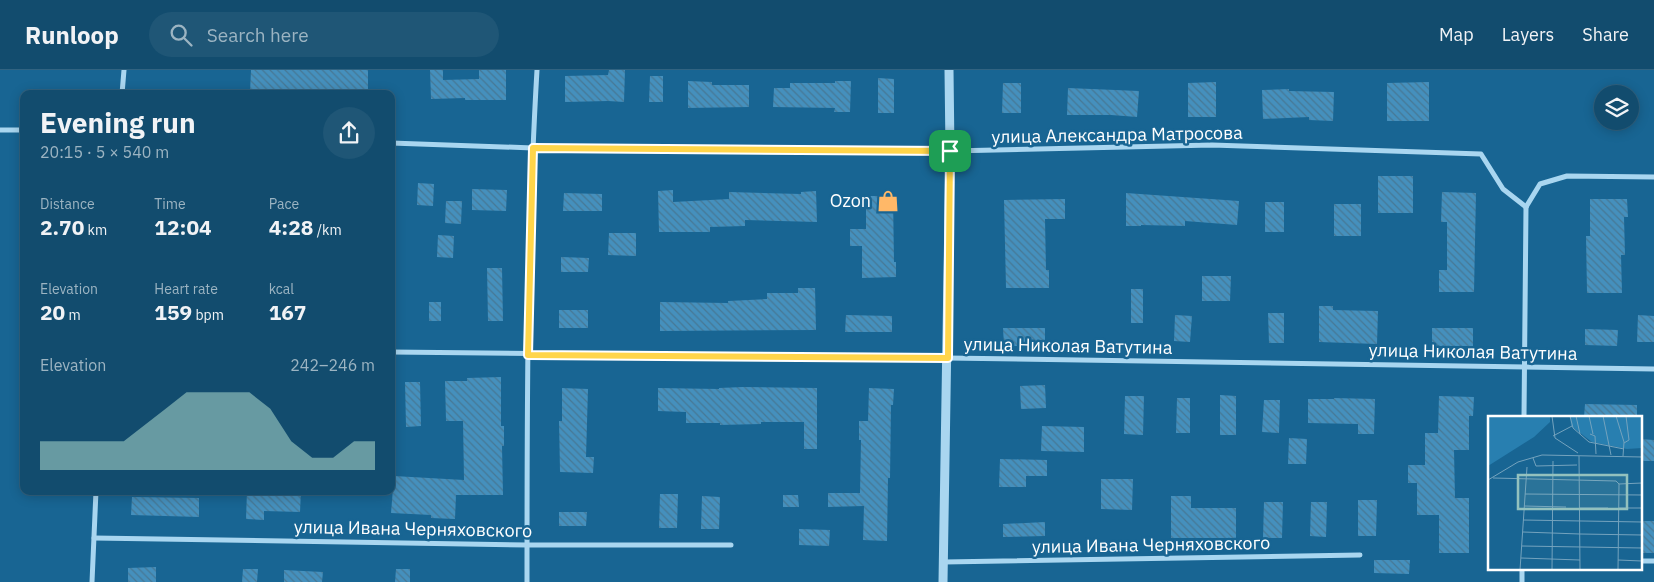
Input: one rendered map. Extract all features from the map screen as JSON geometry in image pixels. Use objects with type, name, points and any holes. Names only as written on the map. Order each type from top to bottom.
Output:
[{"type":"street","points":[[122,90],[124,70]]},
{"type":"street","points":[[527,582],[528,355],[533,148],[537,70]]},
{"type":"street","points":[[943,582],[948,358],[949,70]]},
{"type":"street","points":[[0,130],[20,130]]},
{"type":"street","name":"улица Александра Матросова","points":[[395,143],[533,148],[950,151],[1212,145],[1481,154],[1503,188],[1526,207]]},
{"type":"street","points":[[1524,416],[1526,207],[1540,184],[1567,176],[1654,177]]},
{"type":"street","name":"улица Николая Ватутина","points":[[395,352],[948,358],[1654,369]]},
{"type":"street","points":[[92,582],[96,495]]},
{"type":"street","name":"улица Ивана Черняховского","points":[[94,538],[527,545],[731,545]]},
{"type":"street","name":"улица Ивана Черняховского","points":[[944,562],[1360,556]]},
{"type":"building","points":[[251,70],[368,70],[368,90],[250,90]]},
{"type":"building","points":[[430,70],[443,70],[443,80],[479,79],[479,70],[506,70],[506,100],[431,99]]},
{"type":"building","points":[[609,70],[625,70],[624,102],[565,102],[565,76],[608,75]]},
{"type":"building","points":[[650,76],[663,76],[663,102],[649,102]]},
{"type":"building","points":[[878,78],[894,79],[894,113],[878,113]]},
{"type":"building","points":[[688,81],[712,82],[712,85],[749,85],[749,107],[688,108]]},
{"type":"building","points":[[835,81],[851,81],[850,112],[834,112],[835,108],[773,107],[774,88],[790,88],[790,83],[835,83]]},
{"type":"building","points":[[1216,82],[1216,117],[1188,117],[1188,83]]},
{"type":"building","points":[[1429,82],[1429,121],[1387,121],[1387,83]]},
{"type":"building","points":[[1003,83],[1021,83],[1021,113],[1002,113]]},
{"type":"building","points":[[1068,88],[1139,91],[1137,117],[1067,115]]},
{"type":"building","points":[[1289,89],[1289,91],[1334,92],[1333,121],[1309,120],[1309,117],[1263,119],[1262,90]]},
{"type":"building","points":[[1378,176],[1413,176],[1413,213],[1378,213]]},
{"type":"building","points":[[418,183],[434,184],[433,206],[417,205]]},
{"type":"building","points":[[472,189],[507,190],[506,211],[472,210]]},
{"type":"building","points":[[673,190],[673,202],[729,199],[729,192],[801,194],[801,192],[816,191],[817,222],[745,220],[745,226],[710,227],[710,232],[659,232],[658,191]]},
{"type":"building","points":[[1442,192],[1476,193],[1474,292],[1439,292],[1439,270],[1447,270],[1447,222],[1441,222]]},
{"type":"building","points":[[564,193],[602,194],[602,211],[563,211]]},
{"type":"building","points":[[1126,193],[1239,201],[1237,225],[1185,221],[1185,226],[1126,226]]},
{"type":"building","points":[[866,196],[893,196],[896,277],[862,278],[862,246],[850,246],[850,229],[866,229]]},
{"type":"building","points":[[1065,199],[1065,219],[1045,219],[1046,270],[1049,270],[1049,288],[1006,288],[1004,200]]},
{"type":"building","points":[[1590,199],[1627,199],[1628,217],[1624,217],[1625,255],[1621,255],[1622,293],[1587,293],[1586,236],[1590,236]]},
{"type":"building","points":[[446,201],[462,201],[461,224],[445,223]]},
{"type":"building","points":[[1265,202],[1284,202],[1284,232],[1265,232]]},
{"type":"building","points":[[1334,204],[1361,204],[1361,236],[1334,236]]},
{"type":"building","points":[[609,233],[636,233],[636,256],[608,255]]},
{"type":"building","points":[[438,235],[454,236],[453,258],[437,257]]},
{"type":"building","points":[[561,257],[589,258],[588,272],[561,272]]},
{"type":"building","points":[[487,268],[502,268],[503,321],[488,321]]},
{"type":"building","points":[[1202,276],[1231,276],[1230,301],[1202,301]]},
{"type":"building","points":[[798,288],[815,288],[816,330],[660,331],[660,302],[728,303],[728,301],[767,299],[767,293],[798,293]]},
{"type":"building","points":[[1131,289],[1143,289],[1143,323],[1131,323]]},
{"type":"building","points":[[429,302],[441,302],[441,321],[429,321]]},
{"type":"building","points":[[1319,306],[1333,306],[1333,310],[1378,311],[1377,344],[1319,342]]},
{"type":"building","points":[[559,310],[588,310],[588,328],[559,328]]},
{"type":"building","points":[[1268,313],[1284,313],[1284,343],[1269,343]]},
{"type":"building","points":[[846,315],[892,316],[892,332],[845,332]]},
{"type":"building","points":[[1175,315],[1192,316],[1190,342],[1174,341]]},
{"type":"building","points":[[1638,315],[1654,316],[1654,342],[1637,342]]},
{"type":"building","points":[[1003,328],[1045,328],[1045,346],[1004,346]]},
{"type":"building","points":[[1432,328],[1473,328],[1473,346],[1432,346]]},
{"type":"building","points":[[1585,329],[1618,330],[1617,346],[1585,345]]},
{"type":"building","points":[[501,377],[501,426],[504,426],[504,446],[502,446],[503,495],[456,495],[455,519],[431,518],[431,515],[391,513],[392,495],[395,495],[395,476],[464,480],[463,421],[446,421],[445,381],[467,381],[467,378]]},
{"type":"building","points":[[405,382],[420,382],[421,426],[406,427]]},
{"type":"building","points":[[1045,385],[1046,408],[1021,409],[1020,386]]},
{"type":"building","points":[[743,387],[817,388],[817,449],[804,449],[804,422],[761,422],[761,424],[720,425],[720,423],[686,423],[686,412],[658,411],[658,388],[719,389]]},
{"type":"building","points":[[562,388],[588,389],[586,457],[594,457],[593,473],[560,472],[559,421],[562,421]]},
{"type":"building","points":[[869,388],[894,389],[893,405],[891,405],[887,541],[863,540],[864,506],[828,507],[828,493],[860,493],[861,440],[859,440],[859,421],[868,421]]},
{"type":"building","points":[[1220,395],[1236,396],[1236,435],[1220,435]]},
{"type":"building","points":[[1125,396],[1144,396],[1143,435],[1124,434]]},
{"type":"building","points":[[1439,396],[1474,397],[1473,416],[1469,416],[1469,450],[1454,450],[1455,498],[1469,498],[1469,553],[1439,553],[1439,515],[1417,515],[1417,483],[1408,483],[1408,465],[1425,465],[1425,433],[1438,433]]},
{"type":"building","points":[[1177,398],[1190,398],[1190,433],[1176,433]]},
{"type":"building","points":[[1308,399],[1375,399],[1374,434],[1358,434],[1358,424],[1308,423]]},
{"type":"building","points":[[1264,400],[1280,400],[1279,433],[1262,432]]},
{"type":"building","points":[[1585,404],[1637,405],[1637,416],[1584,416]]},
{"type":"building","points":[[1042,426],[1084,427],[1084,452],[1041,451]]},
{"type":"building","points":[[1289,438],[1307,439],[1306,464],[1288,464]]},
{"type":"building","points":[[1642,439],[1654,440],[1654,461],[1642,461]]},
{"type":"building","points":[[1000,459],[1047,460],[1047,476],[1026,476],[1026,487],[999,487]]},
{"type":"building","points":[[1101,479],[1133,479],[1132,510],[1101,509]]},
{"type":"building","points":[[660,494],[678,494],[677,528],[659,528]]},
{"type":"building","points":[[247,495],[301,495],[300,512],[264,511],[264,520],[246,519]]},
{"type":"building","points":[[783,495],[798,495],[799,507],[783,507]]},
{"type":"building","points":[[702,496],[720,497],[719,529],[701,529]]},
{"type":"building","points":[[1171,496],[1191,496],[1191,508],[1236,508],[1236,538],[1171,538]]},
{"type":"building","points":[[132,497],[199,498],[199,517],[131,515]]},
{"type":"building","points":[[1358,500],[1377,500],[1376,536],[1358,536]]},
{"type":"building","points":[[1264,502],[1283,502],[1282,538],[1263,538]]},
{"type":"building","points":[[1311,502],[1327,502],[1326,537],[1310,536]]},
{"type":"building","points":[[559,512],[587,512],[586,526],[559,526]]},
{"type":"building","points":[[1642,521],[1654,521],[1654,553],[1642,553]]},
{"type":"building","points":[[1045,522],[1045,536],[1003,537],[1003,524]]},
{"type":"building","points":[[799,529],[830,530],[829,546],[799,545]]},
{"type":"building","points":[[1374,560],[1410,560],[1409,574],[1374,573]]},
{"type":"building","points":[[156,567],[156,582],[128,582],[128,568]]},
{"type":"building","points":[[243,569],[258,569],[257,582],[242,582]]},
{"type":"building","points":[[396,569],[410,569],[410,582],[395,582]]},
{"type":"building","points":[[284,570],[323,572],[322,582],[284,582]]},
{"type":"place","name":"Ozon","points":[[888,201]]},
{"type":"route","points":[[533,148],[950,151],[948,358],[528,355],[533,148]]}]
